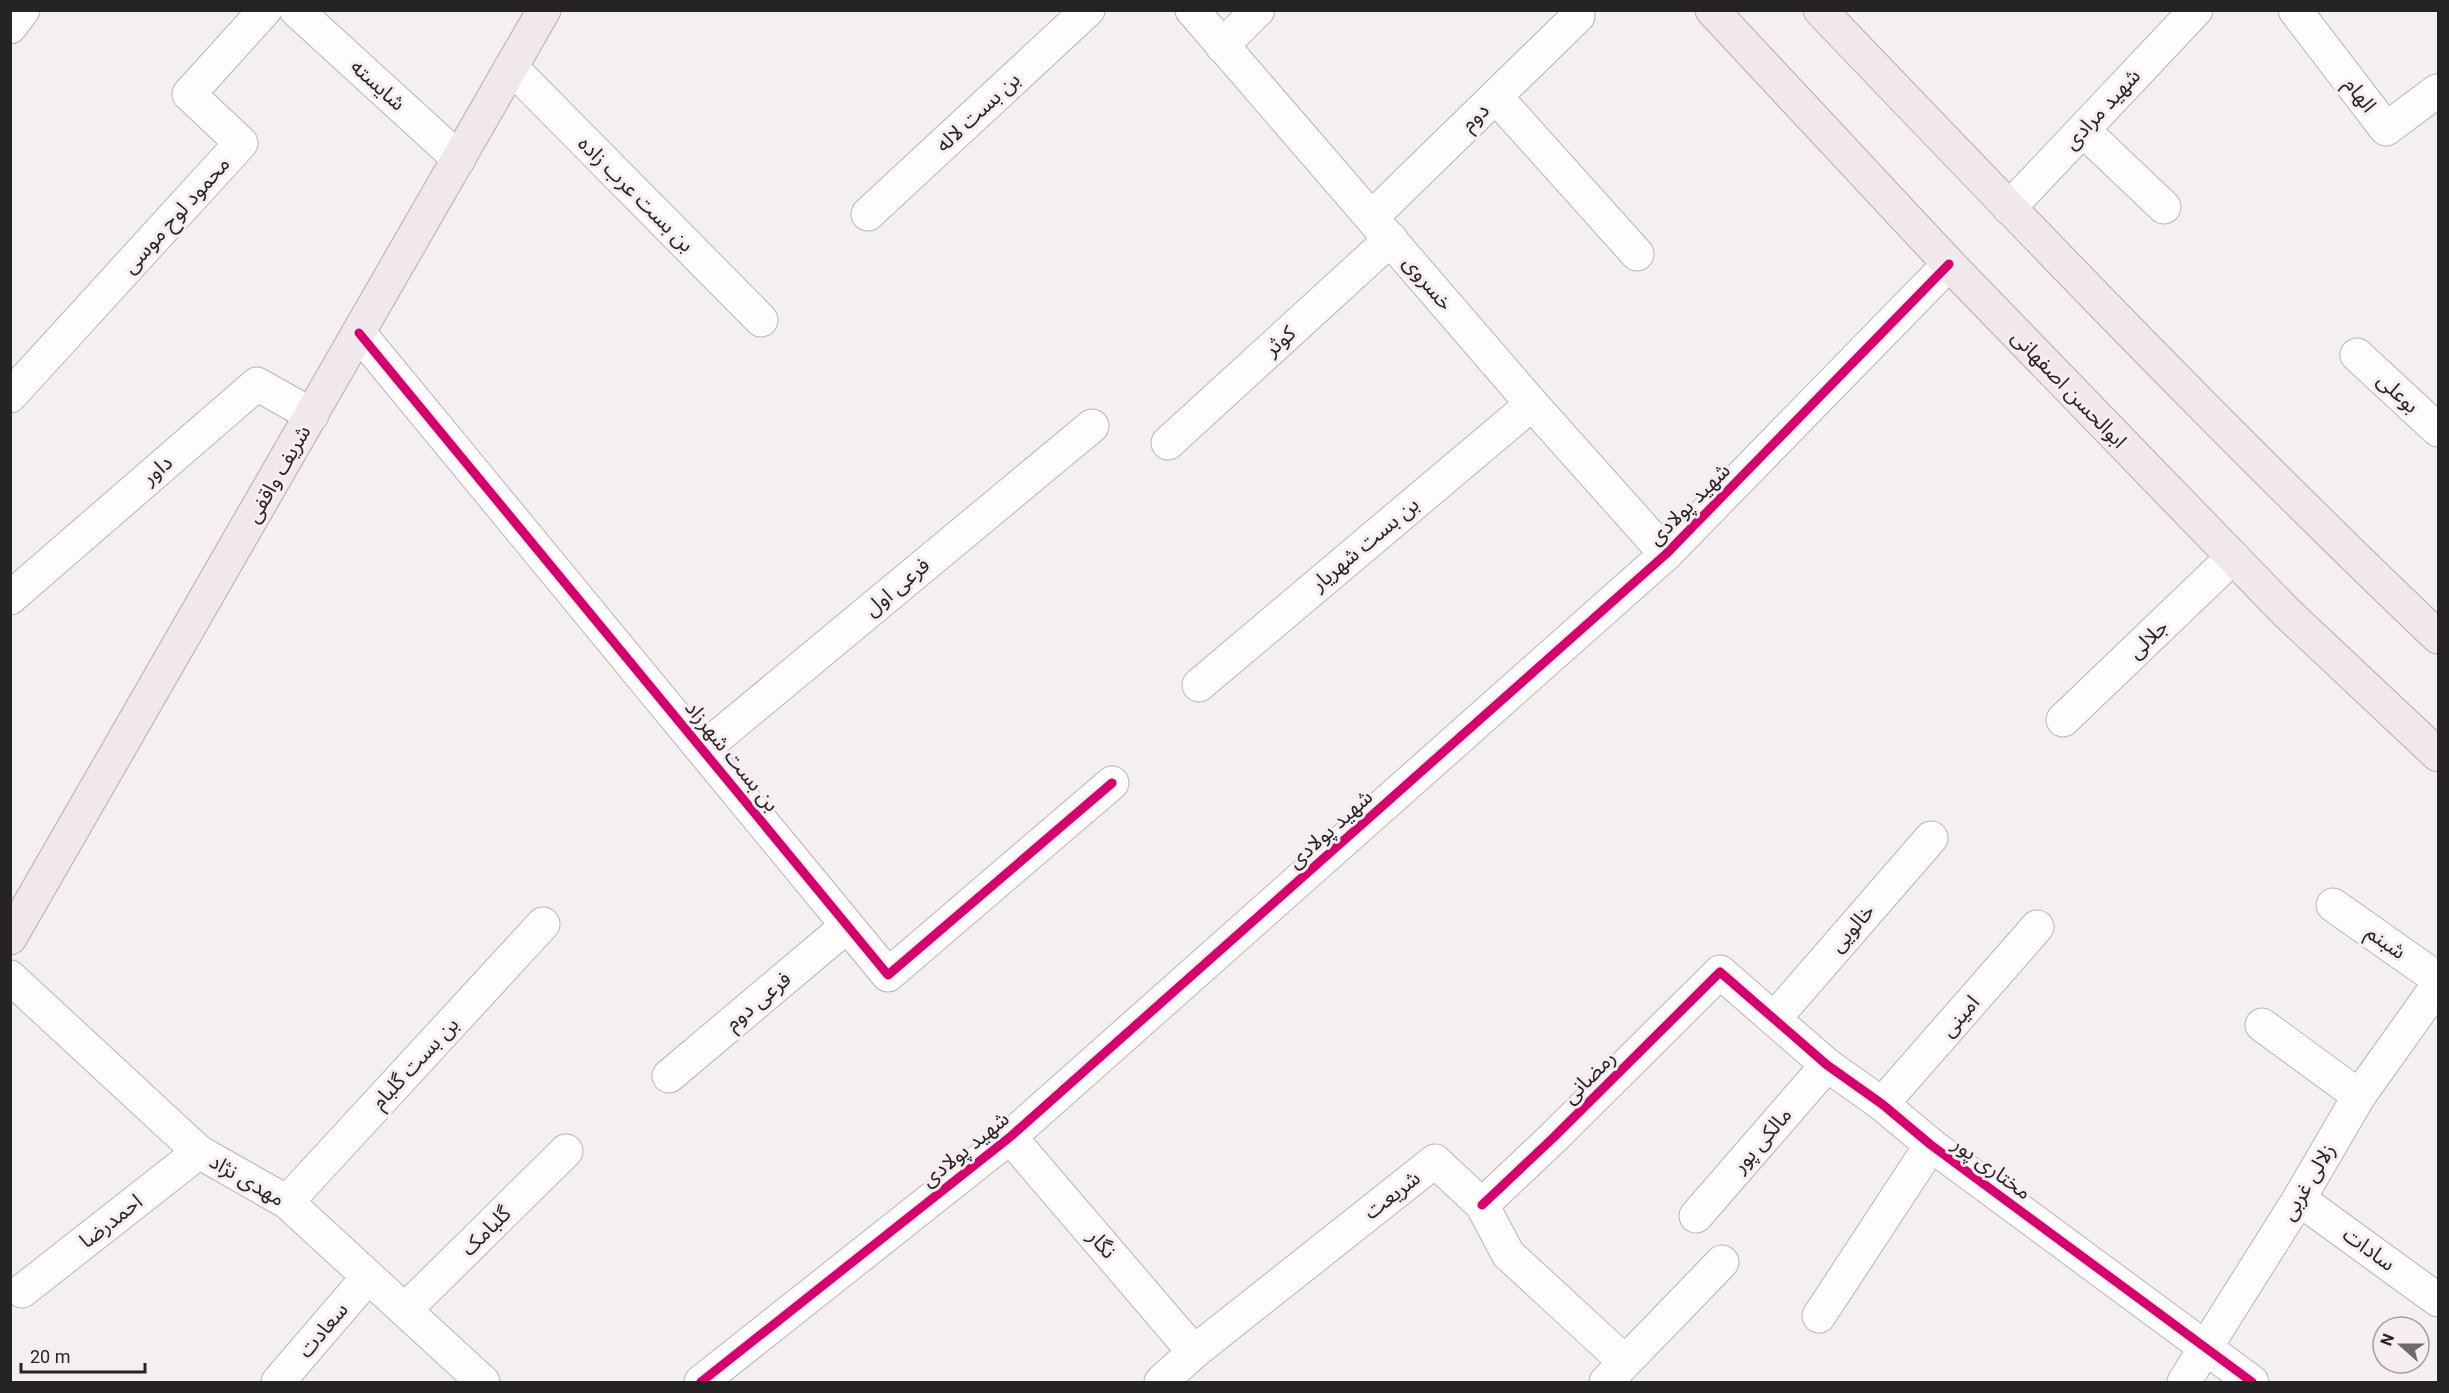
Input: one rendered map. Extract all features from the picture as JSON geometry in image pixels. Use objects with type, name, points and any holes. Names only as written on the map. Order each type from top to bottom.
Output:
[{"type":"main road","name":"شریف واقفی","points":[[10,938],[544,10]]},
{"type":"main road","name":"ابوالحسن اصفهانی","points":[[1712,10],[1948,264],[2303,629],[2439,755]]},
{"type":"main road","points":[[1820,10],[2009,208],[2358,560],[2439,637]]},
{"type":"street","points":[[10,27],[23,10]]},
{"type":"street","name":"محمود لوح موسی","points":[[10,396],[241,143],[189,94],[265,10]]},
{"type":"street","name":"شایسته","points":[[296,10],[459,159]]},
{"type":"street","name":"بن بست لاله","points":[[868,214],[1088,10]]},
{"type":"street","name":"خسروی","points":[[1192,10],[1532,404],[1666,554]]},
{"type":"street","points":[[1222,46],[1258,10]]},
{"type":"street","name":"شهید مرادی","points":[[2009,208],[2196,10]]},
{"type":"street","name":"الهام","points":[[2295,10],[2386,129],[2437,91]]},
{"type":"street","name":"دوم","points":[[1382,228],[1496,97],[1578,16]]},
{"type":"street","name":"بن بست عرب زاده","points":[[511,67],[760,320]]},
{"type":"street","points":[[1496,97],[1637,254]]},
{"type":"street","points":[[2083,130],[2164,207]]},
{"type":"street","name":"کوثر","points":[[1168,443],[1382,228]]},
{"type":"street","name":"شهید پولادی","points":[[701,1383],[1010,1137],[1666,554],[1948,264]]},
{"type":"street","name":"بن بست شهرزاد","points":[[359,333],[888,975],[1112,783]]},
{"type":"street","name":"بوعلی","points":[[2357,356],[2439,430]]},
{"type":"street","name":"داور","points":[[10,598],[257,384],[312,415]]},
{"type":"street","name":"بن بست شهریار","points":[[1199,685],[1532,404]]},
{"type":"street","name":"فرعی اول","points":[[703,748],[1092,426]]},
{"type":"street","name":"جلالی","points":[[2063,720],[2233,557]]},
{"type":"street","name":"خالویی","points":[[1774,1019],[1931,838]]},
{"type":"street","name":"شبنم","points":[[2333,905],[2439,979]]},
{"type":"street","name":"بن بست گلبام","points":[[287,1202],[543,924]]},
{"type":"street","name":"فرعی دوم","points":[[669,1076],[848,926]]},
{"type":"street","name":"امینی","points":[[1882,1104],[2037,927]]},
{"type":"street","name":"مختاری پور","points":[[1720,972],[1827,1065],[2252,1383]]},
{"type":"street","name":"رمضانی","points":[[1482,1205],[1720,972]]},
{"type":"street","name":"مهدی نژاد","points":[[10,977],[199,1152],[287,1202],[483,1383]]},
{"type":"street","name":"زلالی غربی","points":[[2184,1383],[2299,1199],[2359,1096],[2439,985]]},
{"type":"street","points":[[2262,1025],[2359,1096]]},
{"type":"street","name":"مالکی پور","points":[[1696,1216],[1827,1065]]},
{"type":"street","name":"نگار","points":[[1010,1137],[1194,1352]]},
{"type":"street","points":[[1820,1316],[1931,1145]]},
{"type":"street","name":"گلبامک","points":[[405,1310],[567,1151]]},
{"type":"street","name":"احمدرضا","points":[[22,1291],[199,1152]]},
{"type":"street","name":"شریعت","points":[[1161,1383],[1194,1352],[1435,1161],[1482,1205],[1508,1254],[1615,1372]]},
{"type":"street","name":"سادات","points":[[2299,1199],[2439,1300]]},
{"type":"street","points":[[1615,1372],[1722,1262]]},
{"type":"street","name":"سعادت","points":[[278,1383],[368,1277]]},
{"type":"cycle path","points":[[701,1382],[1010,1137],[1666,554],[1949,264]]},
{"type":"cycle path","points":[[359,333],[888,975],[1112,783]]},
{"type":"cycle path","points":[[1482,1205],[1720,972],[1827,1065],[1882,1104],[1931,1145],[2252,1382]]}]
